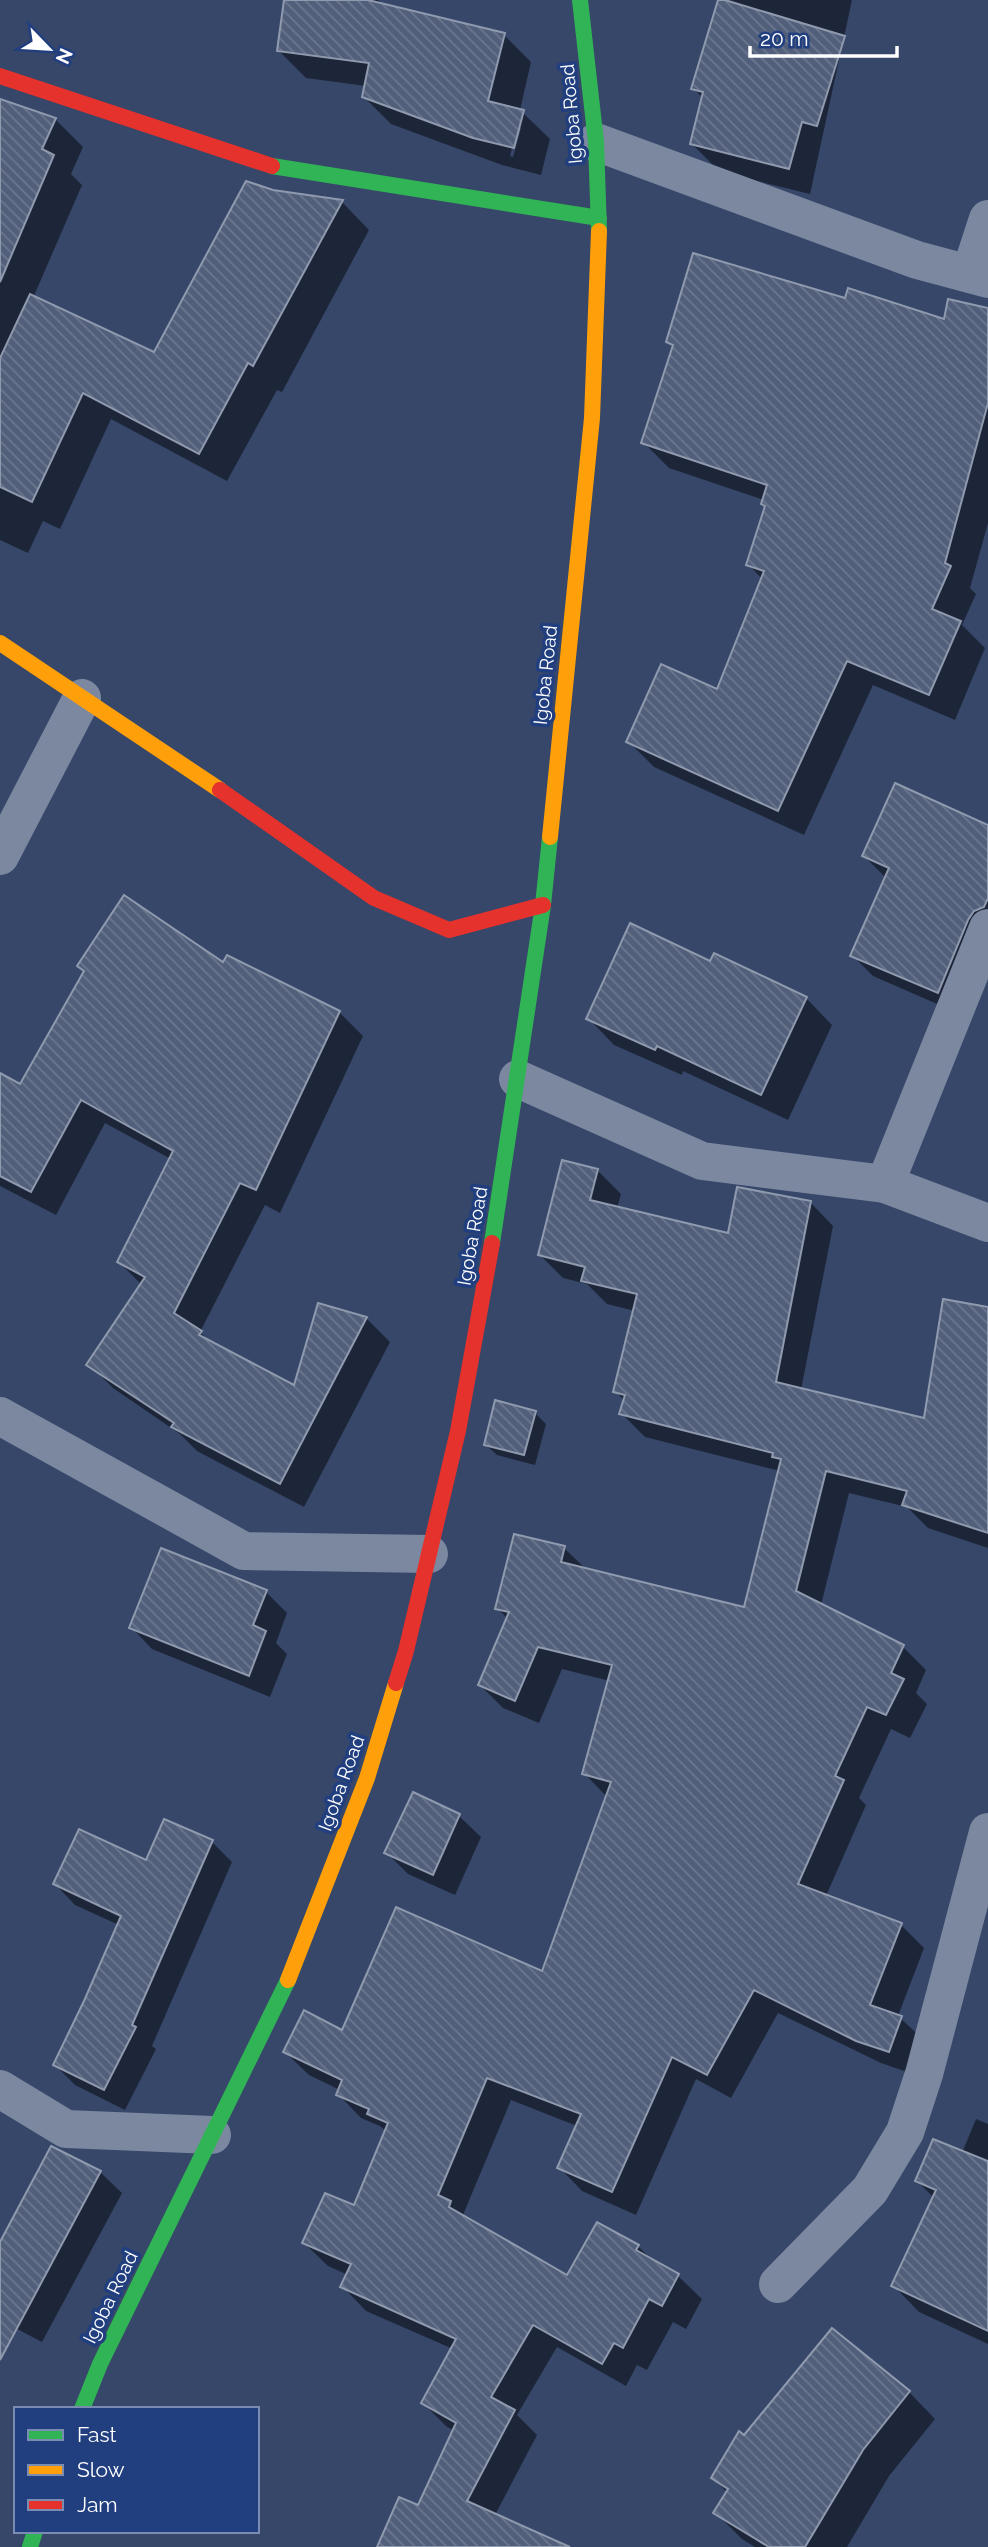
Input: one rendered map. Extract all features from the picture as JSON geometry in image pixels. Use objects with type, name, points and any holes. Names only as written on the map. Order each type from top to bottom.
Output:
[{"type":"street","name":"Igoba Road","points":[[83,2407],[100,2364],[291,1973],[368,1778],[406,1651],[458,1431],[493,1238],[543,905],[592,418],[599,218],[596,142],[580,0]]},
{"type":"street","points":[[0,76],[277,168],[599,218]]},
{"type":"street","points":[[596,142],[917,260],[979,276],[988,219]]},
{"type":"street","points":[[0,643],[230,797],[374,898],[449,930],[543,905]]},
{"type":"street","points":[[0,856],[82,698]]},
{"type":"street","points":[[885,1184],[988,928]]},
{"type":"street","points":[[517,1079],[702,1161],[885,1184],[988,1223]]},
{"type":"street","points":[[0,1416],[244,1550],[429,1554]]},
{"type":"street","points":[[778,2284],[870,2190],[905,2132],[988,1832]]},
{"type":"street","points":[[0,2089],[65,2129],[212,2135]]},
{"type":"building","points":[[284,0],[368,0],[505,33],[488,101],[524,110],[514,148],[473,138],[362,97],[369,63],[277,51]]},
{"type":"building","points":[[718,0],[845,36],[817,126],[802,122],[789,169],[690,144],[703,92],[691,89]]},
{"type":"building","points":[[0,99],[56,118],[42,149],[54,155],[0,282]]},
{"type":"building","points":[[246,181],[273,190],[343,200],[253,366],[248,363],[199,454],[83,393],[32,502],[0,487],[0,358],[30,294],[154,352]]},
{"type":"building","points":[[693,253],[845,298],[848,288],[944,319],[948,299],[988,308],[988,403],[945,563],[951,566],[932,609],[961,621],[929,695],[847,661],[778,811],[626,742],[661,664],[717,689],[764,571],[746,565],[765,506],[761,504],[767,485],[641,443],[673,345],[666,342]]},
{"type":"building","points":[[895,783],[988,825],[988,898],[984,907],[974,911],[968,920],[938,993],[850,956],[889,868],[862,856]]},
{"type":"building","points":[[124,895],[223,962],[227,955],[340,1011],[256,1190],[240,1183],[174,1313],[202,1331],[199,1335],[294,1385],[318,1303],[367,1317],[280,1484],[171,1427],[174,1423],[86,1365],[145,1277],[117,1262],[173,1151],[81,1100],[31,1192],[0,1176],[0,1073],[20,1084],[84,971],[77,966]]},
{"type":"building","points":[[630,923],[710,961],[714,953],[807,997],[761,1095],[657,1046],[655,1050],[586,1019]]},
{"type":"building","points":[[562,1160],[598,1169],[590,1200],[728,1233],[737,1187],[811,1201],[776,1382],[924,1418],[943,1299],[988,1307],[988,1533],[902,1505],[907,1491],[826,1471],[796,1591],[904,1645],[891,1673],[904,1679],[886,1715],[867,1707],[835,1776],[844,1780],[798,1884],[902,1923],[870,2005],[902,2016],[889,2052],[856,2041],[754,1990],[707,2075],[672,2057],[612,2192],[557,2168],[581,2114],[487,2078],[438,2195],[451,2201],[449,2207],[567,2275],[597,2222],[639,2245],[636,2250],[679,2274],[662,2306],[649,2299],[623,2348],[614,2343],[602,2364],[533,2325],[491,2397],[515,2410],[467,2501],[570,2547],[377,2547],[399,2497],[418,2505],[456,2423],[421,2403],[456,2339],[340,2287],[351,2264],[302,2243],[325,2193],[354,2205],[388,2123],[367,2114],[369,2109],[336,2095],[342,2080],[283,2052],[304,2010],[342,2030],[396,1907],[542,1971],[611,1782],[582,1774],[612,1665],[538,1647],[515,1701],[478,1685],[509,1612],[495,1609],[514,1534],[565,1546],[561,1562],[744,1607],[781,1459],[772,1457],[773,1453],[619,1414],[625,1395],[613,1392],[637,1294],[581,1281],[585,1267],[538,1255]]},
{"type":"building","points":[[495,1400],[536,1411],[524,1455],[484,1445]]},
{"type":"building","points":[[161,1548],[267,1590],[253,1625],[266,1631],[249,1676],[129,1628]]},
{"type":"building","points":[[413,1792],[460,1814],[433,1875],[384,1853]]},
{"type":"building","points":[[164,1819],[213,1840],[132,2025],[136,2027],[104,2090],[53,2065],[121,1916],[53,1884],[79,1829],[146,1860]]},
{"type":"building","points":[[933,2139],[988,2161],[988,2331],[891,2286],[936,2190],[915,2181]]},
{"type":"building","points":[[51,2146],[101,2171],[0,2360],[0,2242]]},
{"type":"building","points":[[832,2328],[910,2391],[863,2450],[805,2547],[769,2547],[713,2513],[728,2489],[711,2478],[739,2431],[744,2435]]},
{"type":"traffic: fast","points":[[580,0],[596,142],[599,231]]},
{"type":"traffic: fast","points":[[272,166],[599,218]]},
{"type":"traffic: fast","points":[[492,1243],[543,905],[550,837]]},
{"type":"traffic: fast","points":[[83,2407],[100,2364],[288,1980]]},
{"type":"traffic: fast","points":[[30,2547],[34,2533]]},
{"type":"traffic: slow","points":[[550,837],[592,418],[599,231]]},
{"type":"traffic: slow","points":[[0,643],[220,790]]},
{"type":"traffic: slow","points":[[288,1980],[367,1778],[396,1683]]},
{"type":"traffic: jam","points":[[0,76],[272,166]]},
{"type":"traffic: jam","points":[[220,790],[374,898],[449,930],[543,905]]},
{"type":"traffic: jam","points":[[396,1683],[458,1431],[492,1243]]}]
